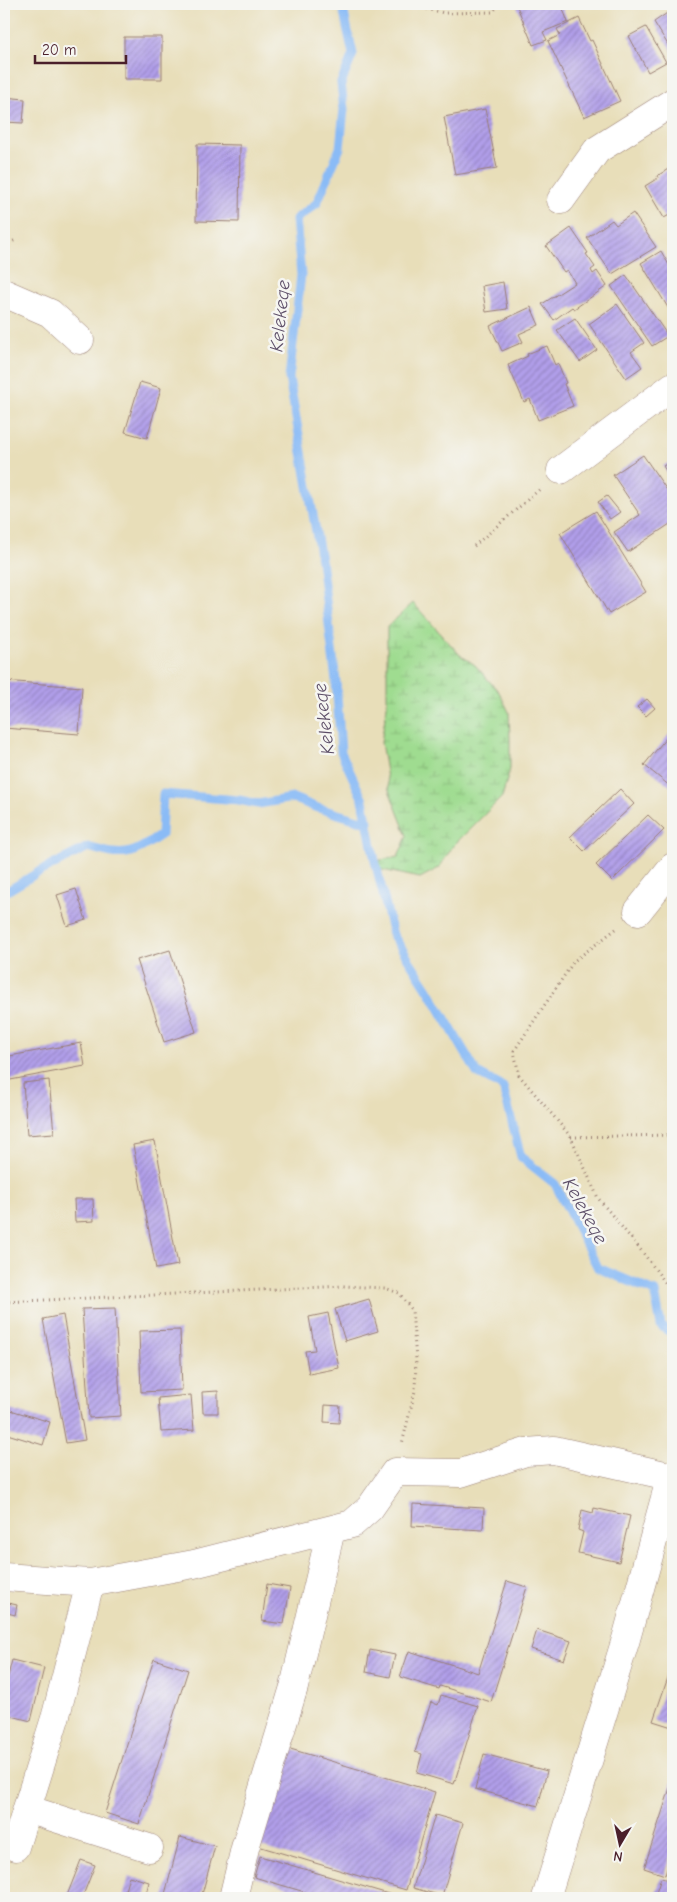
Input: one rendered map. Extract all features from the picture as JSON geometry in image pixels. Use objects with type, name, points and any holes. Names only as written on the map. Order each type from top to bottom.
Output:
[{"type":"street","points":[[561,200],[597,150],[673,102]]},
{"type":"street","points":[[4,293],[50,313],[80,340]]},
{"type":"street","points":[[561,470],[673,386]]},
{"type":"street","points":[[638,911],[673,867]]},
{"type":"street","points":[[4,1577],[90,1583],[194,1564],[352,1524],[370,1508],[395,1472],[460,1473],[526,1452],[554,1450],[672,1476],[626,1639],[546,1898]]},
{"type":"street","points":[[233,1898],[245,1848],[294,1687],[331,1530]]},
{"type":"street","points":[[15,1847],[56,1715],[90,1583]]},
{"type":"street","points":[[27,1809],[149,1848]]},
{"type":"path","points":[[407,4],[444,13],[493,12],[499,4]]},
{"type":"path","points":[[4,245],[16,240]]},
{"type":"path","points":[[474,546],[561,470]]},
{"type":"path","points":[[638,911],[574,961],[514,1051],[519,1075],[571,1137],[598,1198],[673,1293]]},
{"type":"path","points":[[571,1137],[673,1135]]},
{"type":"path","points":[[4,1302],[344,1286],[385,1288],[399,1293],[412,1310],[416,1360],[415,1391],[395,1472]]},
{"type":"green space","points":[[413,603],[460,655],[475,665],[499,692],[509,712],[510,740],[510,769],[502,797],[453,846],[439,868],[420,878],[378,869],[375,861],[398,857],[407,836],[389,790],[381,742],[387,706],[387,627]]},
{"type":"building","points":[[516,4],[561,4],[568,22],[543,32],[547,40],[533,45]]},
{"type":"building","points":[[673,9],[673,53],[654,22]]},
{"type":"building","points":[[579,18],[590,41],[592,40],[620,101],[584,117],[548,41],[560,35],[557,29]]},
{"type":"building","points":[[646,27],[666,62],[648,72],[629,36]]},
{"type":"building","points":[[124,37],[162,37],[162,79],[124,79]]},
{"type":"building","points":[[4,97],[25,99],[23,123],[4,122]]},
{"type":"building","points":[[485,109],[497,168],[455,175],[444,117]]},
{"type":"building","points":[[197,144],[240,145],[239,222],[196,221]]},
{"type":"building","points":[[673,166],[673,213],[664,218],[645,186]]},
{"type":"building","points":[[633,213],[656,247],[612,274],[587,238],[612,220],[616,225]]},
{"type":"building","points":[[571,228],[595,267],[591,270],[593,274],[597,271],[607,286],[574,309],[572,307],[554,320],[542,304],[575,283],[567,270],[564,272],[546,246]]},
{"type":"building","points":[[661,251],[673,272],[673,316],[641,263]]},
{"type":"building","points":[[626,275],[668,336],[652,346],[611,286]]},
{"type":"building","points":[[503,282],[507,309],[486,312],[482,286]]},
{"type":"building","points":[[617,304],[644,343],[631,352],[642,367],[626,378],[589,324]]},
{"type":"building","points":[[531,307],[539,325],[519,334],[523,342],[502,351],[490,326]]},
{"type":"building","points":[[575,318],[597,350],[580,362],[557,330]]},
{"type":"building","points":[[547,346],[555,365],[558,363],[573,406],[538,420],[530,399],[524,402],[508,365],[528,356],[527,354]]},
{"type":"building","points":[[140,382],[161,388],[147,438],[125,432]]},
{"type":"building","points":[[643,455],[673,499],[673,522],[628,552],[614,532],[640,515],[613,475]]},
{"type":"building","points":[[673,460],[673,482],[663,466]]},
{"type":"building","points":[[607,496],[620,512],[610,519],[598,502]]},
{"type":"building","points":[[596,511],[646,592],[609,614],[560,533]]},
{"type":"building","points":[[4,681],[82,687],[79,734],[4,728]]},
{"type":"building","points":[[647,699],[655,708],[646,716],[637,707]]},
{"type":"building","points":[[671,732],[673,734],[673,784],[671,787],[644,765]]},
{"type":"building","points":[[620,789],[634,804],[584,851],[570,837]]},
{"type":"building","points":[[648,815],[664,830],[612,881],[596,865]]},
{"type":"building","points":[[76,889],[86,920],[67,926],[57,895]]},
{"type":"building","points":[[170,950],[196,1032],[164,1042],[137,960]]},
{"type":"building","points":[[81,1043],[85,1066],[5,1081],[4,1057]]},
{"type":"building","points":[[49,1080],[54,1133],[27,1135],[23,1083]]},
{"type":"building","points":[[155,1141],[178,1265],[156,1269],[133,1145]]},
{"type":"building","points":[[74,1199],[93,1199],[94,1221],[75,1222]]},
{"type":"building","points":[[369,1299],[378,1331],[345,1341],[335,1309]]},
{"type":"building","points":[[115,1308],[121,1416],[89,1418],[82,1309]]},
{"type":"building","points":[[328,1313],[339,1368],[309,1374],[305,1351],[315,1350],[309,1317]]},
{"type":"building","points":[[63,1315],[85,1440],[66,1443],[43,1319]]},
{"type":"building","points":[[180,1330],[182,1390],[141,1392],[139,1331]]},
{"type":"building","points":[[218,1391],[218,1413],[203,1413],[202,1392]]},
{"type":"building","points":[[191,1395],[194,1430],[161,1432],[158,1398]]},
{"type":"building","points":[[325,1405],[340,1406],[339,1423],[324,1422]]},
{"type":"building","points":[[4,1408],[50,1422],[43,1445],[4,1433]]},
{"type":"building","points":[[413,1504],[484,1508],[483,1530],[412,1526]]},
{"type":"building","points":[[594,1508],[630,1516],[619,1562],[578,1553],[583,1532],[578,1530],[582,1510],[593,1513]]},
{"type":"building","points":[[507,1581],[527,1587],[491,1702],[440,1686],[439,1689],[400,1677],[409,1651],[478,1673]]},
{"type":"building","points":[[267,1584],[290,1588],[284,1624],[262,1621]]},
{"type":"building","points":[[4,1602],[17,1605],[15,1615],[4,1612]]},
{"type":"building","points":[[537,1630],[571,1641],[564,1660],[531,1649]]},
{"type":"building","points":[[370,1650],[395,1655],[390,1677],[366,1672]]},
{"type":"building","points":[[154,1659],[188,1670],[139,1824],[105,1813]]},
{"type":"building","points":[[12,1660],[44,1668],[31,1721],[4,1714],[4,1692]]},
{"type":"building","points":[[673,1663],[673,1723],[672,1727],[653,1721]]},
{"type":"building","points":[[441,1695],[478,1706],[454,1784],[417,1773],[422,1754],[415,1752],[431,1702],[438,1705]]},
{"type":"building","points":[[287,1748],[435,1792],[406,1890],[258,1846]]},
{"type":"building","points":[[484,1754],[547,1771],[538,1806],[475,1789]]},
{"type":"building","points":[[672,1782],[673,1850],[665,1875],[644,1868]]},
{"type":"building","points":[[435,1815],[463,1823],[442,1896],[413,1888]]},
{"type":"building","points":[[180,1837],[215,1846],[201,1898],[164,1898]]},
{"type":"building","points":[[260,1856],[402,1898],[325,1898],[254,1877]]},
{"type":"building","points":[[81,1860],[95,1865],[82,1898],[66,1898]]},
{"type":"building","points":[[129,1876],[149,1882],[145,1898],[123,1898]]},
{"type":"building","points":[[661,1878],[673,1881],[673,1898],[656,1893]]},
{"type":"waterway","name":"Kelekeqe","points":[[342,4],[353,54],[341,83],[344,109],[340,148],[317,203],[296,219],[301,275],[289,378],[321,560],[336,681],[341,752],[363,800],[375,861],[393,935],[429,991],[477,1073],[503,1087],[521,1157],[555,1184],[598,1268],[655,1292],[661,1326],[673,1334]]},
{"type":"waterway","points":[[4,893],[37,873],[88,847],[119,854],[142,847],[161,835],[163,794],[239,800],[258,804],[293,798],[315,807],[358,820],[368,821]]}]
